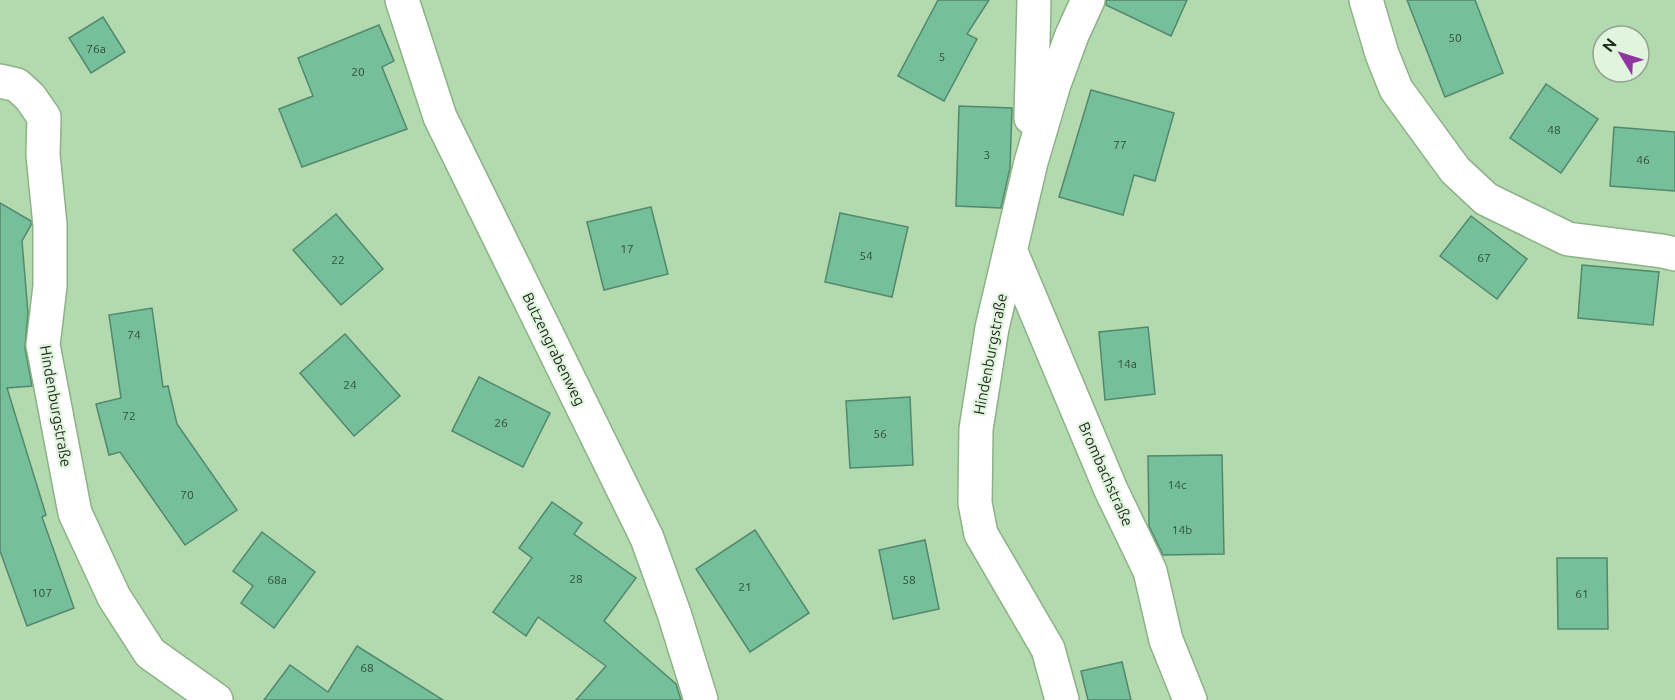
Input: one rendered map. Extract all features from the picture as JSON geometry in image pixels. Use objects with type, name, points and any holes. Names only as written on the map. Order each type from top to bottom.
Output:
[{"type":"street","name":"Butzengrabenweg","points":[[402,0],[440,117],[647,538],[674,613],[701,700]]},
{"type":"street","points":[[1030,162],[1034,0]]},
{"type":"street","name":"Hindenburgstraße","points":[[1062,700],[1048,649],[981,534],[975,503],[975,429],[992,328],[1030,162],[1054,84],[1088,0]]},
{"type":"street","points":[[1366,0],[1382,54],[1396,88],[1455,170],[1486,199],[1568,239],[1675,254]]},
{"type":"street","name":"Hindenburgstraße","points":[[0,81],[17,85],[30,97],[44,117],[44,155],[50,225],[50,286],[43,345],[75,513],[114,597],[150,653],[216,700]]},
{"type":"street","name":"Brombachstraße","points":[[1011,252],[1111,490],[1150,571],[1166,640],[1190,700]]},
{"type":"building","points":[[938,0],[989,0],[967,34],[977,39],[944,101],[898,76]]},
{"type":"building","points":[[1106,0],[1187,0],[1171,36],[1106,5]]},
{"type":"building","points":[[1407,0],[1475,0],[1503,73],[1445,97]]},
{"type":"building","points":[[103,17],[125,52],[91,73],[69,38]]},
{"type":"building","points":[[379,25],[394,61],[382,67],[407,129],[302,167],[279,109],[313,96],[298,58]]},
{"type":"building","points":[[1546,84],[1598,119],[1561,173],[1510,138]]},
{"type":"building","points":[[1091,90],[1174,113],[1155,181],[1134,175],[1123,215],[1059,197]]},
{"type":"building","points":[[959,106],[1012,108],[1010,168],[1001,208],[956,206]]},
{"type":"building","points":[[1614,127],[1675,132],[1675,191],[1610,186]]},
{"type":"building","points":[[0,203],[31,221],[22,241],[28,313],[25,348],[32,386],[7,388],[46,515],[42,517],[74,608],[27,626],[0,551]]},
{"type":"building","points":[[651,207],[668,274],[604,290],[587,222]]},
{"type":"building","points":[[840,213],[908,227],[892,297],[825,282]]},
{"type":"building","points":[[336,214],[383,269],[341,305],[293,250]]},
{"type":"building","points":[[1471,216],[1527,259],[1497,299],[1440,256]]},
{"type":"building","points":[[1582,265],[1659,272],[1653,325],[1578,318]]},
{"type":"building","points":[[152,308],[163,387],[168,386],[177,424],[237,510],[185,545],[120,452],[109,455],[96,404],[121,398],[109,315]]},
{"type":"building","points":[[1148,327],[1155,394],[1105,400],[1099,332]]},
{"type":"building","points":[[345,334],[400,396],[354,436],[300,373]]},
{"type":"building","points":[[479,377],[550,413],[523,467],[452,431]]},
{"type":"building","points":[[910,397],[913,465],[850,468],[846,401]]},
{"type":"building","points":[[1222,455],[1224,554],[1163,555],[1149,526],[1148,456]]},
{"type":"building","points":[[552,502],[582,523],[574,534],[636,578],[604,621],[676,684],[681,700],[576,700],[606,666],[538,617],[526,636],[493,612],[532,558],[519,548]]},
{"type":"building","points":[[755,530],[809,613],[750,652],[696,569]]},
{"type":"building","points":[[262,532],[315,572],[274,628],[241,603],[253,586],[233,571]]},
{"type":"building","points":[[925,540],[939,609],[893,619],[879,550]]},
{"type":"building","points":[[1557,558],[1607,558],[1608,629],[1558,629]]},
{"type":"building","points":[[357,646],[443,700],[264,700],[290,665],[328,692]]},
{"type":"building","points":[[1122,662],[1131,700],[1088,700],[1081,671]]}]
